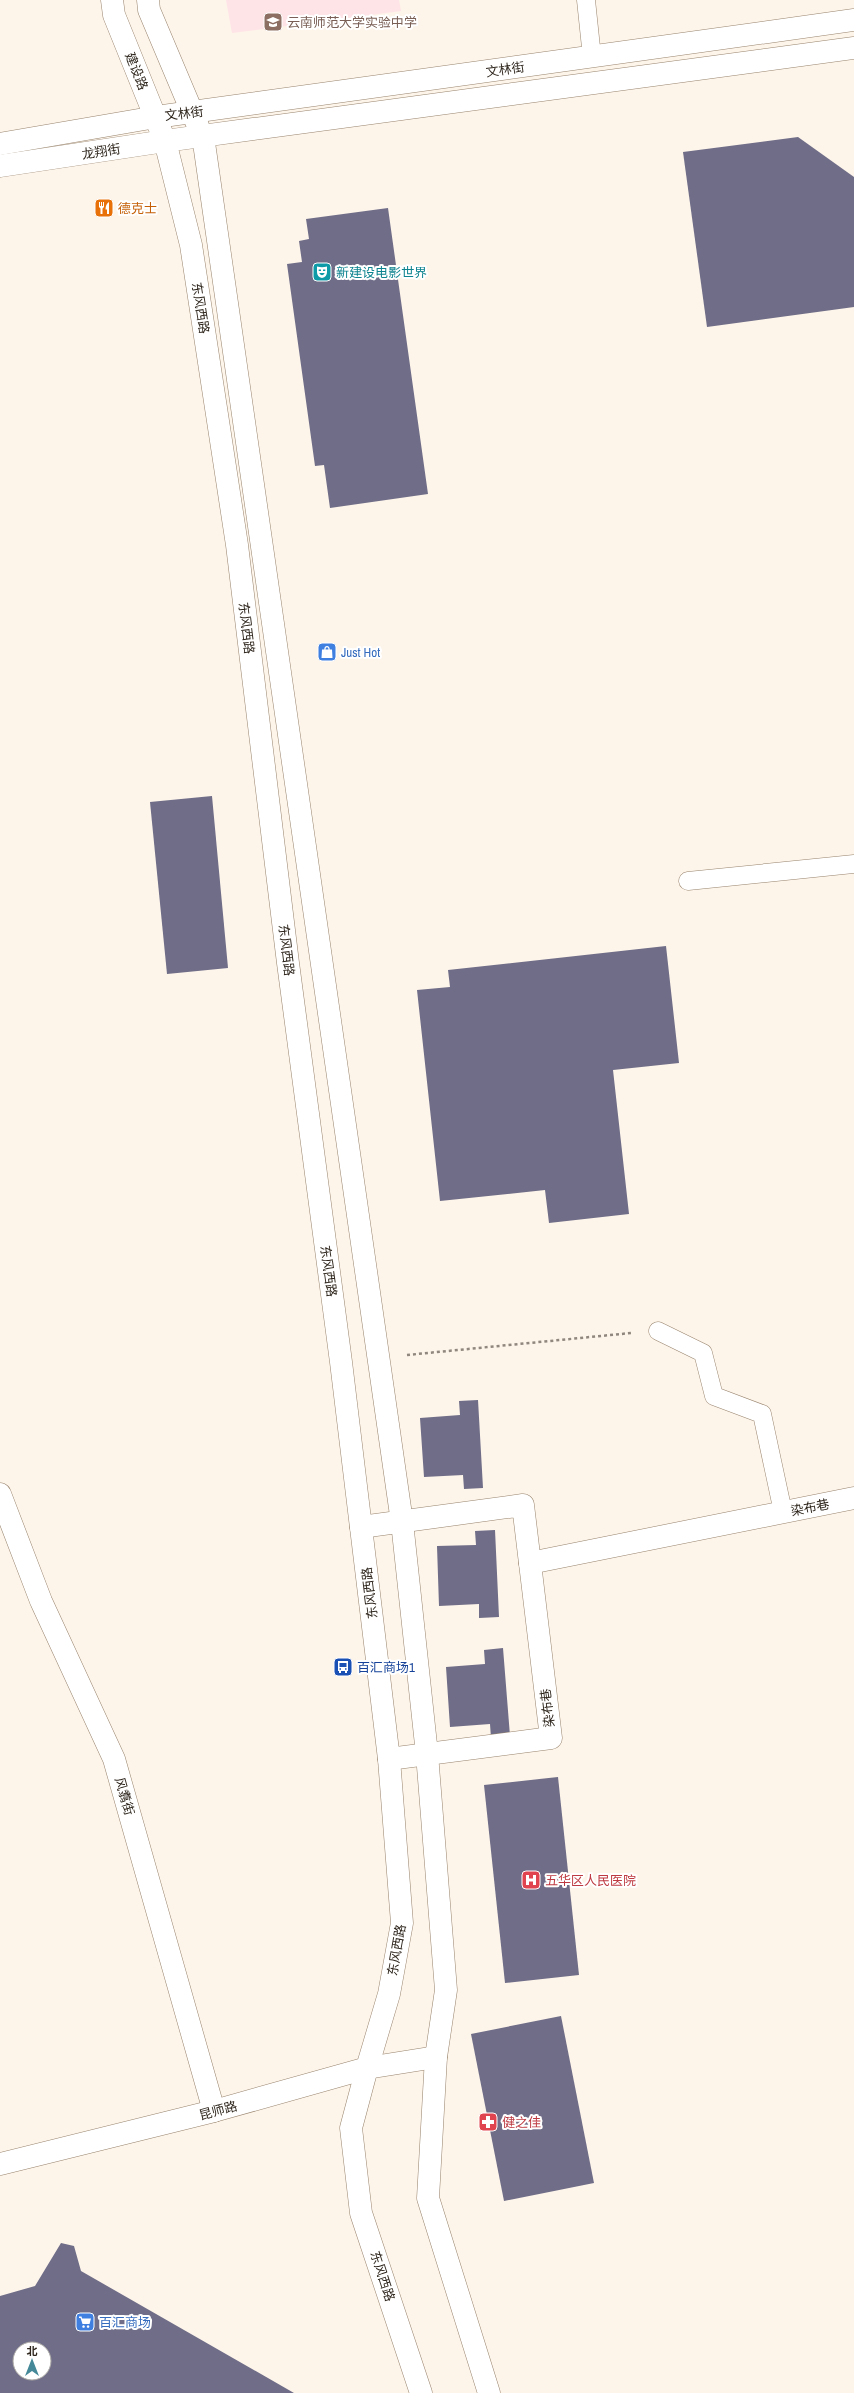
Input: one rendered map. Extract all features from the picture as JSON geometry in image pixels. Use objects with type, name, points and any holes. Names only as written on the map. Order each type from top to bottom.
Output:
[{"type":"street","name":"建设路","points":[[112,0],[114,16],[165,141]]},
{"type":"street","points":[[148,0],[149,10],[203,136]]},
{"type":"street","name":"文林街","points":[[156,117],[854,20]]},
{"type":"street","name":"文林街","points":[[203,136],[854,48]]},
{"type":"street","name":"龙翔街","points":[[0,144],[156,117]]},
{"type":"street","name":"龙翔街","points":[[0,166],[203,136]]},
{"type":"street","name":"东风西路","points":[[203,136],[380,1358],[402,1522],[427,1754],[446,1990],[436,2057],[428,2198],[489,2393]]},
{"type":"street","name":"东风西路","points":[[165,141],[191,245],[237,545],[389,1759],[402,1923],[389,1994],[351,2128],[361,2213],[421,2393]]},
{"type":"street","name":"风翥街","points":[[0,1494],[41,1601],[114,1759],[214,2111]]},
{"type":"street","name":"染布巷","points":[[530,1564],[854,1498]]},
{"type":"street","name":"染布巷","points":[[361,1527],[523,1505],[551,1738],[389,1759]]},
{"type":"street","name":"昆师路","points":[[0,2164],[214,2111],[367,2068],[436,2057]]},
{"type":"lane","points":[[586,0],[592,57]]},
{"type":"lane","points":[[688,881],[854,864]]},
{"type":"lane","points":[[658,1331],[703,1353],[714,1396],[762,1414],[783,1512]]},
{"type":"path","points":[[380,1358],[658,1331]]},
{"type":"shaded area","name":"云南师范大学实验中学","points":[[226,0],[399,0],[401,11],[232,33]]},
{"type":"building","points":[[798,137],[854,177],[854,307],[707,327],[683,152]]},
{"type":"building","points":[[388,208],[428,494],[330,508],[324,465],[315,466],[287,264],[302,262],[299,241],[309,239],[306,219]]},
{"type":"building","points":[[212,796],[228,968],[167,974],[150,802]]},
{"type":"building","points":[[666,946],[679,1063],[613,1070],[629,1214],[549,1223],[545,1190],[440,1201],[417,990],[450,987],[448,970]]},
{"type":"building","points":[[478,1400],[483,1488],[464,1489],[463,1475],[424,1477],[420,1418],[460,1415],[459,1401]]},
{"type":"building","points":[[495,1530],[499,1617],[479,1618],[479,1604],[439,1606],[437,1546],[476,1545],[475,1531]]},
{"type":"building","points":[[503,1648],[510,1736],[491,1738],[490,1724],[450,1727],[446,1667],[485,1664],[484,1650]]},
{"type":"building","name":"五华区人民医院","points":[[558,1777],[579,1975],[505,1983],[484,1785]]},
{"type":"building","points":[[561,2016],[594,2183],[504,2201],[471,2034]]},
{"type":"building","name":"百汇商场","points":[[61,2243],[74,2246],[81,2271],[294,2393],[0,2393],[0,2296],[35,2286]]},
{"type":"place","name":"云南师范大学实验中学","points":[[273,22]]},
{"type":"place","name":"德克士","points":[[104,208]]},
{"type":"place","name":"新建设电影世界","points":[[322,272]]},
{"type":"place","name":"Just Hot","points":[[327,652]]},
{"type":"place","name":"百汇商场1","points":[[343,1667]]},
{"type":"place","name":"五华区人民医院","points":[[531,1880]]},
{"type":"place","name":"健之佳","points":[[488,2122]]},
{"type":"place","name":"百汇商场","points":[[85,2322]]}]
